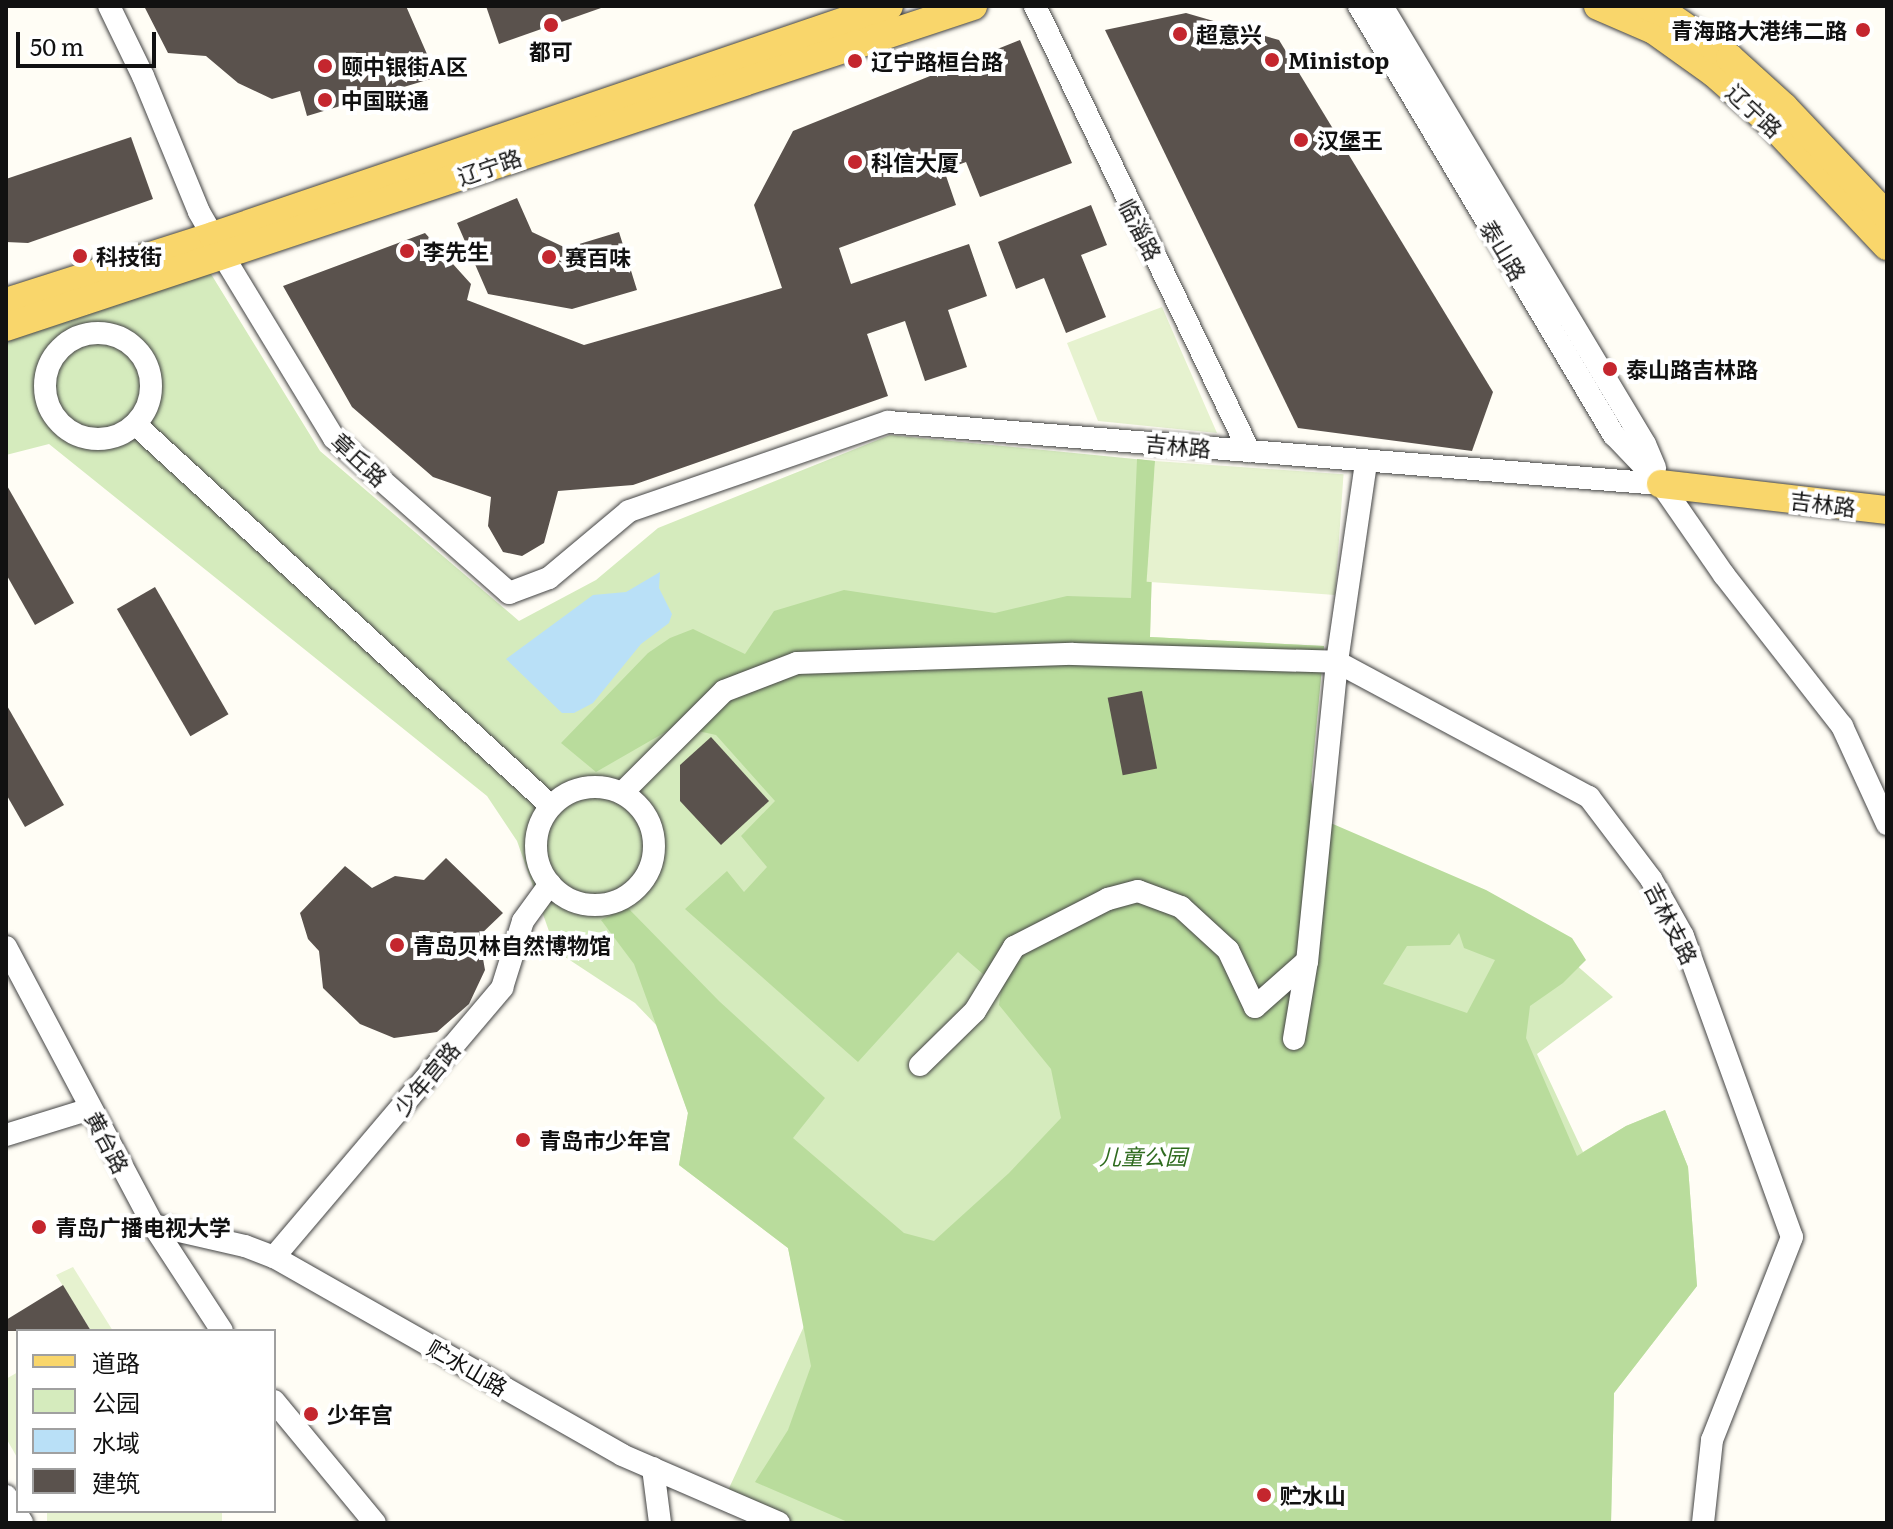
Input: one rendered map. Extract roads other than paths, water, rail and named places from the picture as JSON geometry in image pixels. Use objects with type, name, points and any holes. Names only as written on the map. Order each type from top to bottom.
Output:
[{"type":"main road","name":"辽宁路","points":[[217,245],[889,6]]},
{"type":"main road","name":"辽宁路","points":[[8,306],[217,245],[973,6]]},
{"type":"main road","name":"辽宁路","points":[[1598,6],[1654,30],[1714,73],[1771,123],[1887,246]]},
{"type":"main road","name":"辽宁路","points":[[1648,6],[1668,15],[1730,58],[1882,202]]},
{"type":"main road","name":"吉林路","points":[[1661,484],[1887,510]]},
{"type":"street","name":"章丘路","points":[[109,6],[143,76],[199,212],[334,438],[509,593]]},
{"type":"street","name":"临淄路","points":[[1035,6],[1249,451]]},
{"type":"street","name":"泰山路","points":[[1359,6],[1614,435],[1661,484],[1724,575],[1842,726],[1887,824]]},
{"type":"street","name":"泰山路","points":[[1382,6],[1645,444],[1661,484]]},
{"type":"street","points":[[104,333],[121,338],[136,348],[147,363],[151,381],[150,398],[135,424],[115,437],[99,440],[67,429],[54,417],[44,385],[54,343],[86,334],[104,333]]},
{"type":"street","name":"吉林路","points":[[509,593],[549,578],[629,511],[888,422],[1366,463],[1661,484]]},
{"type":"street","points":[[135,424],[551,806]]},
{"type":"street","points":[[1294,1039],[1307,961],[1337,662],[1366,463]]},
{"type":"street","points":[[622,793],[724,691],[797,663],[1073,654],[1337,662]]},
{"type":"street","name":"吉林支路","points":[[1337,662],[1589,797],[1651,879],[1683,936],[1792,1237],[1712,1440],[1703,1523]]},
{"type":"street","points":[[603,787],[622,793],[637,804],[648,819],[654,837],[654,856],[648,875],[636,889],[620,900],[601,905],[582,904],[564,896],[550,884],[541,869],[536,844],[542,820],[551,806],[566,794],[584,788],[603,787]]},
{"type":"street","name":"少年宫路","points":[[274,1257],[502,988],[523,921],[550,884]]},
{"type":"street","points":[[920,1065],[975,1011],[1014,947],[1108,899],[1138,891],[1181,907],[1228,950],[1255,1007],[1307,961]]},
{"type":"street","name":"黄台路","points":[[6,947],[153,1225],[221,1329]]},
{"type":"street","points":[[6,1135],[90,1109]]},
{"type":"street","name":"贮水山路","points":[[153,1225],[245,1246],[274,1257],[622,1455],[779,1523]]},
{"type":"street","points":[[276,1403],[375,1523]]},
{"type":"street","points":[[653,1468],[660,1523]]},
{"type":"water","points":[[660,572],[659,588],[672,614],[669,623],[641,644],[593,703],[574,713],[562,713],[506,659],[593,595],[626,592]]},
{"type":"place","name":"都可","points":[[551,25]]},
{"type":"place","name":"青海路大港纬二路","points":[[1863,30]]},
{"type":"place","name":"超意兴","points":[[1180,34]]},
{"type":"place","name":"Ministop","points":[[1272,60]]},
{"type":"place","name":"辽宁路桓台路","points":[[855,61]]},
{"type":"place","name":"颐中银街A区","points":[[325,66]]},
{"type":"place","name":"中国联通","points":[[325,100]]},
{"type":"place","name":"汉堡王","points":[[1301,140]]},
{"type":"place","name":"科信大厦","points":[[855,162]]},
{"type":"place","name":"李先生","points":[[407,251]]},
{"type":"place","name":"科技街","points":[[80,256]]},
{"type":"place","name":"赛百味","points":[[549,257]]},
{"type":"place","name":"泰山路吉林路","points":[[1610,369]]},
{"type":"place","name":"青岛贝林自然博物馆","points":[[397,945]]},
{"type":"place","name":"青岛市少年宫","points":[[523,1140]]},
{"type":"place","name":"青岛广播电视大学","points":[[39,1227]]},
{"type":"place","name":"少年宫","points":[[311,1414]]},
{"type":"place","name":"贮水山","points":[[1264,1495]]},
{"type":"park label","name":"儿童公园","points":[[1143,1156]]}]
